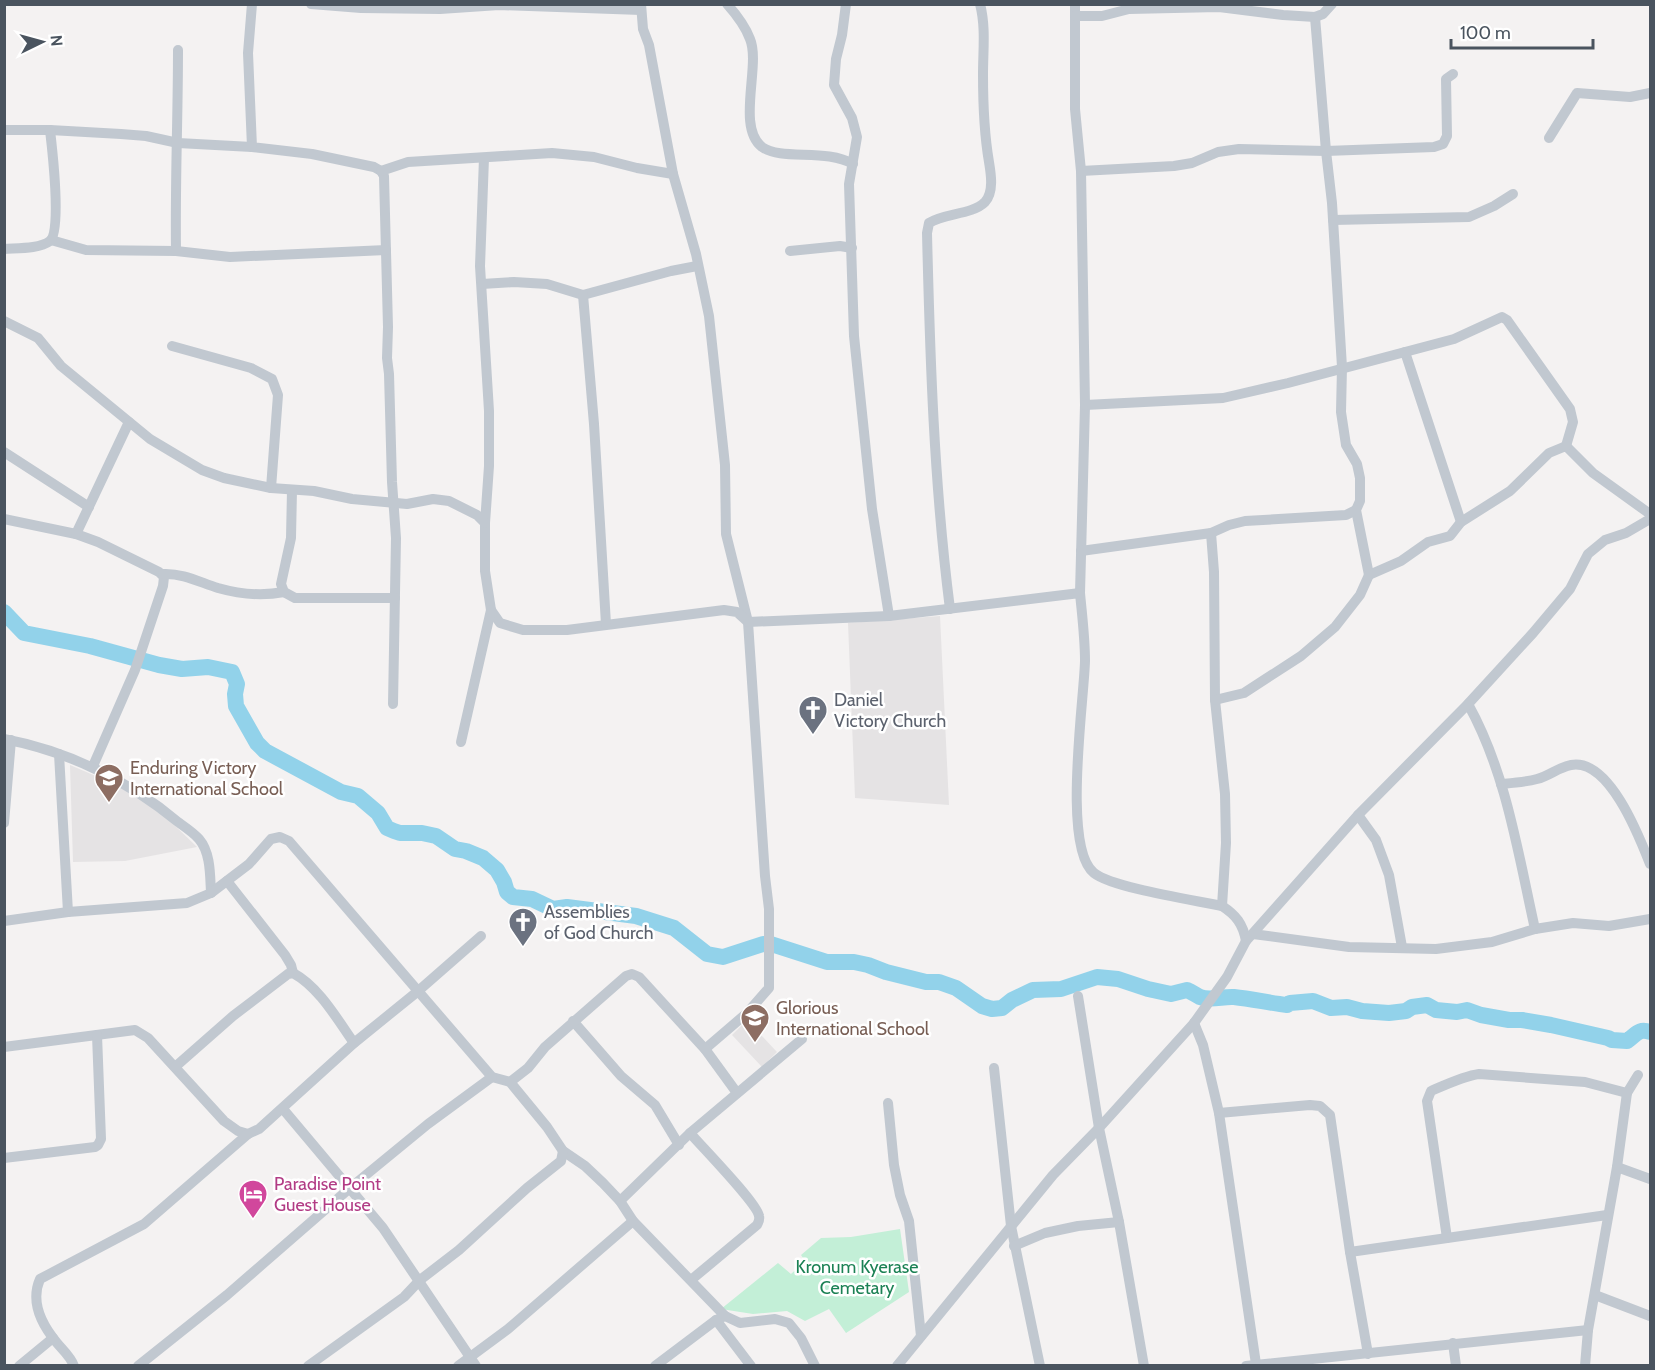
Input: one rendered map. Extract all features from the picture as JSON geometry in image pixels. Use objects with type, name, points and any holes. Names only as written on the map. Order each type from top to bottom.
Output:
[{"type":"street","points":[[252,4],[248,53],[252,147]]},
{"type":"street","points":[[310,4],[361,8],[440,9],[499,5],[641,7],[643,29],[649,45],[673,174],[696,254],[709,316],[724,465],[726,534],[748,622],[769,909],[769,988],[747,1013],[705,1049]]},
{"type":"street","points":[[727,4],[751,40],[753,70],[749,96],[753,132],[762,146],[774,151],[843,158],[853,164]]},
{"type":"street","points":[[846,4],[836,59],[834,85],[852,118],[857,138],[849,184],[854,336],[872,509],[889,616]]},
{"type":"street","points":[[950,609],[940,530],[927,232],[929,224],[936,219],[964,212],[984,203],[990,192],[983,99],[984,30],[980,4]]},
{"type":"street","points":[[1250,937],[1232,912],[1222,906],[1116,883],[1093,872],[1083,854],[1076,811],[1078,737],[1085,661],[1080,593],[1085,405],[1081,171],[1075,109],[1075,10],[1102,16],[1129,9],[1219,7],[1315,17],[1323,14],[1332,4]]},
{"type":"street","points":[[1215,700],[1244,693],[1301,656],[1335,627],[1360,595],[1369,575],[1356,510],[1360,501],[1360,478],[1357,464],[1346,445],[1341,412],[1342,368],[1333,220],[1315,17]]},
{"type":"street","points":[[176,251],[178,50]]},
{"type":"street","points":[[1081,171],[1192,164],[1218,152],[1239,148],[1326,151],[1434,147],[1443,144],[1447,136],[1446,79],[1452,74]]},
{"type":"street","points":[[1549,138],[1577,93],[1630,96],[1650,93]]},
{"type":"street","points":[[4,130],[146,135],[178,143],[252,147],[312,154],[374,167],[381,171],[384,177],[387,358],[394,504],[393,704]]},
{"type":"street","points":[[50,130],[56,225],[51,240]]},
{"type":"street","points":[[381,171],[408,162],[552,153],[594,156],[637,168],[673,174]]},
{"type":"street","points":[[484,158],[480,266],[489,411],[485,571],[492,610],[500,623],[523,630],[567,630],[724,610],[737,612],[748,622],[889,616],[1080,593]]},
{"type":"street","points":[[1333,220],[1469,217],[1494,206],[1513,194]]},
{"type":"street","points":[[4,249],[39,246],[51,240],[86,250],[176,251],[230,257],[386,250]]},
{"type":"street","points":[[790,251],[840,246],[852,248]]},
{"type":"street","points":[[482,284],[514,282],[547,285],[583,295],[670,271],[697,266]]},
{"type":"street","points":[[583,295],[594,424],[606,624]]},
{"type":"street","points":[[1085,405],[1222,398],[1305,379],[1454,339],[1502,317],[1507,320],[1570,409],[1573,422],[1566,446]]},
{"type":"street","points":[[4,321],[38,338],[61,366],[150,440],[202,470],[224,478],[271,488],[314,491],[352,499],[394,504],[434,499],[449,501],[477,515],[485,523]]},
{"type":"street","points":[[172,346],[251,368],[272,379],[278,395],[271,488]]},
{"type":"street","points":[[1405,352],[1461,522]]},
{"type":"street","points":[[76,534],[129,422]]},
{"type":"street","points":[[1566,446],[1593,473],[1650,514]]},
{"type":"street","points":[[1369,575],[1401,561],[1428,542],[1450,536],[1461,522],[1510,491],[1549,453],[1566,446]]},
{"type":"street","points":[[4,452],[89,507]]},
{"type":"street","points":[[284,592],[281,584],[291,538],[292,490]]},
{"type":"street","points":[[1081,551],[1211,533],[1245,521],[1346,514],[1356,510]]},
{"type":"street","points":[[4,519],[76,534],[108,545],[163,574],[173,573],[219,588],[269,595],[284,592],[295,598],[395,598]]},
{"type":"street","points":[[897,1365],[1053,1175],[1194,1023],[1227,977],[1250,937],[1358,815],[1468,704],[1533,633],[1569,589],[1588,554],[1605,540],[1626,533],[1650,519]]},
{"type":"street","points":[[1211,533],[1215,700],[1225,794],[1226,843],[1222,906]]},
{"type":"street","points":[[93,766],[135,670],[165,580],[163,574]]},
{"type":"street","points":[[461,742],[492,610]]},
{"type":"street","points":[[1468,704],[1482,729],[1514,831],[1535,929]]},
{"type":"street","points":[[4,823],[8,739],[93,766],[163,809],[200,840],[209,863],[211,893]]},
{"type":"street","points":[[59,754],[68,912]]},
{"type":"street","points":[[1500,784],[1537,779],[1570,765],[1582,765],[1595,770],[1613,790],[1637,832],[1650,864]]},
{"type":"street","points":[[1358,815],[1376,840],[1389,875],[1402,947]]},
{"type":"street","points":[[4,921],[68,912],[187,903],[211,893],[227,881],[249,864],[272,839],[280,837],[289,841],[492,1077],[510,1082],[563,1150],[585,1166],[620,1202],[633,1221],[691,1280],[721,1318],[752,1365]]},
{"type":"street","points":[[227,881],[285,955],[291,964],[293,973]]},
{"type":"street","points":[[1250,937],[1349,947],[1436,949],[1492,942],[1535,929],[1574,923],[1609,926],[1650,919]]},
{"type":"street","points":[[74,1365],[53,1338],[39,1314],[37,1286],[40,1279],[144,1224],[248,1134],[259,1129],[283,1109],[354,1042],[417,992],[481,936]]},
{"type":"street","points":[[175,1067],[233,1016],[288,974],[293,973],[302,977],[326,1003],[354,1042]]},
{"type":"street","points":[[510,1082],[528,1068],[544,1047],[626,976],[632,974],[639,977],[705,1049],[737,1093]]},
{"type":"street","points":[[1078,996],[1099,1128],[1119,1222],[1144,1365]]},
{"type":"street","points":[[573,1022],[621,1076],[655,1106],[679,1145]]},
{"type":"street","points":[[1194,1023],[1203,1045],[1219,1113],[1251,1365],[1588,1330]]},
{"type":"street","points":[[4,1047],[135,1030],[148,1038],[224,1121],[238,1131],[248,1134]]},
{"type":"street","points":[[4,1158],[99,1145],[101,1138],[97,1035]]},
{"type":"street","points":[[620,1202],[690,1133],[802,1039]]},
{"type":"street","points":[[994,1068],[1014,1246],[1040,1365]]},
{"type":"street","points":[[1447,1238],[1427,1101],[1431,1091],[1463,1080],[1470,1075],[1479,1074],[1585,1082],[1627,1093]]},
{"type":"street","points":[[1584,1365],[1627,1093],[1638,1075]]},
{"type":"street","points":[[138,1365],[227,1295],[428,1124],[492,1077]]},
{"type":"street","points":[[888,1103],[894,1165],[900,1195],[909,1221],[921,1336]]},
{"type":"street","points":[[1219,1113],[1310,1105],[1320,1106],[1330,1115],[1368,1354]]},
{"type":"street","points":[[283,1109],[383,1228],[476,1365]]},
{"type":"street","points":[[690,1133],[741,1189],[759,1214],[760,1220],[757,1225],[691,1280]]},
{"type":"street","points":[[308,1365],[404,1297],[420,1280],[459,1250],[527,1188],[561,1161],[563,1150]]},
{"type":"street","points":[[1617,1167],[1650,1179]]},
{"type":"street","points":[[1350,1252],[1608,1215]]},
{"type":"street","points":[[458,1365],[508,1329],[633,1221]]},
{"type":"street","points":[[1014,1246],[1045,1233],[1078,1226],[1119,1222]]},
{"type":"street","points":[[1595,1295],[1650,1316]]},
{"type":"street","points":[[656,1365],[721,1318]]},
{"type":"street","points":[[721,1318],[740,1323],[775,1319],[789,1323],[801,1338],[815,1365]]},
{"type":"street","points":[[19,1365],[53,1338]]},
{"type":"street","points":[[1453,1343],[1456,1365]]},
{"type":"street","points":[[910,1351],[913,1365]]},
{"type":"shaded area","points":[[940,616],[949,805],[855,798],[848,623]]},
{"type":"shaded area","name":"Enduring Victory International School","points":[[70,765],[126,789],[169,820],[197,847],[125,861],[73,862]]},
{"type":"shaded area","name":"Glorious International School","points":[[747,1020],[777,1052],[762,1067],[732,1035]]},
{"type":"green space","name":"Kronum Kyerase Cemetary","points":[[900,1229],[909,1292],[846,1333],[829,1309],[805,1321],[787,1311],[753,1314],[721,1309],[778,1263],[791,1274],[805,1261],[801,1255],[821,1238],[851,1237]]},
{"type":"waterway","points":[[4,612],[24,633],[90,646],[159,665],[182,669],[208,667],[232,672],[237,684],[236,706],[257,743],[265,751],[341,792],[358,796],[378,813],[387,828],[400,833],[422,833],[436,836],[455,849],[483,858],[497,870],[507,892],[513,897],[532,899],[553,909],[567,907],[636,916],[674,928],[707,954],[723,957],[763,944],[771,944],[827,962],[854,962],[926,982],[939,982],[956,988],[982,1006],[992,1009],[1002,1008],[1012,1000],[1033,990],[1061,989],[1097,977],[1118,979],[1171,994],[1187,990],[1208,999],[1234,997],[1287,1005],[1313,1001],[1331,1008],[1347,1007],[1362,1011],[1389,1013],[1427,1005],[1436,1010],[1457,1012],[1467,1010],[1481,1015],[1551,1025],[1612,1040],[1627,1041],[1637,1033],[1650,1032]]},
{"type":"place","name":"Daniel Victory Church","points":[[813,736]]},
{"type":"place","name":"Enduring Victory International School","points":[[109,804]]},
{"type":"place","name":"Assemblies of God Church","points":[[523,948]]},
{"type":"place","name":"Glorious International School","points":[[755,1044]]},
{"type":"place","name":"Paradise Point Guest House","points":[[253,1220]]}]
